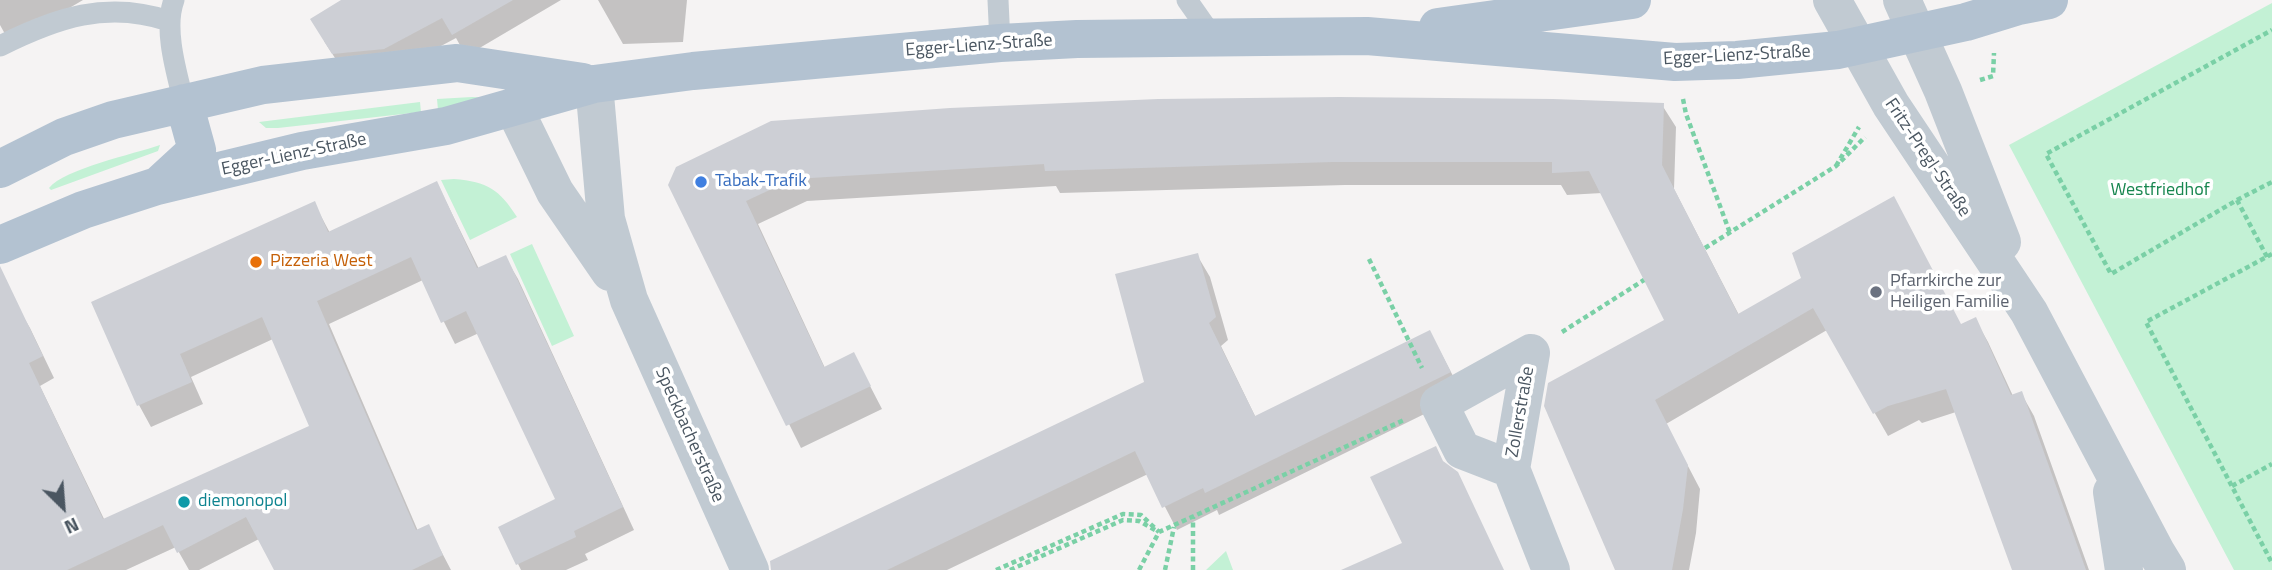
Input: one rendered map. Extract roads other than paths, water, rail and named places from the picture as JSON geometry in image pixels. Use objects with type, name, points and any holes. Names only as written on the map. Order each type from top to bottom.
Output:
[{"type":"main road","name":"Egger-Lienz-Straße","points":[[1367,36],[1632,0]]},
{"type":"main road","name":"Egger-Lienz-Straße","points":[[0,245],[83,210],[157,186],[302,150],[446,126],[594,84],[718,68],[1000,43],[1213,37],[1367,36],[1675,62],[1737,60],[1856,46],[1910,16],[1966,22],[2032,2]]},
{"type":"main road","name":"Egger-Lienz-Straße","points":[[0,169],[64,136],[113,120],[263,85],[457,63],[594,84]]},
{"type":"main road","points":[[157,186],[197,150],[184,103]]},
{"type":"street","name":"Fritz-Pregl-Straße","points":[[1832,0],[1891,105],[2029,312],[2167,570]]},
{"type":"street","name":"Fritz-Pregl-Straße","points":[[1910,16],[1943,91],[2029,312]]},
{"type":"street","name":"Speckbacherstraße","points":[[594,84],[606,219],[629,300],[750,570]]},
{"type":"street","name":"Speckbacherstraße","points":[[514,108],[555,192],[629,300]]},
{"type":"street","name":"Zollerstraße","points":[[1511,469],[1462,450],[1439,404],[1531,353],[1511,469],[1551,570]]},
{"type":"street","points":[[2105,456],[2124,570]]},
{"type":"lane","points":[[174,0],[169,21],[184,103]]},
{"type":"lane","points":[[998,0],[1000,43]]},
{"type":"lane","points":[[1187,0],[1213,37]]},
{"type":"lane","points":[[0,47],[47,24],[82,15],[124,11],[169,21]]},
{"type":"place","name":"Tabak-Trafik","points":[[701,182]]},
{"type":"place","name":"Pizzeria West","points":[[256,262]]},
{"type":"place","name":"Pfarrkirche zur Heiligen Familie","points":[[1876,292]]},
{"type":"place","name":"diemonopol","points":[[184,502]]},
{"type":"park label","name":"Westfriedhof","points":[[2160,191]]}]
